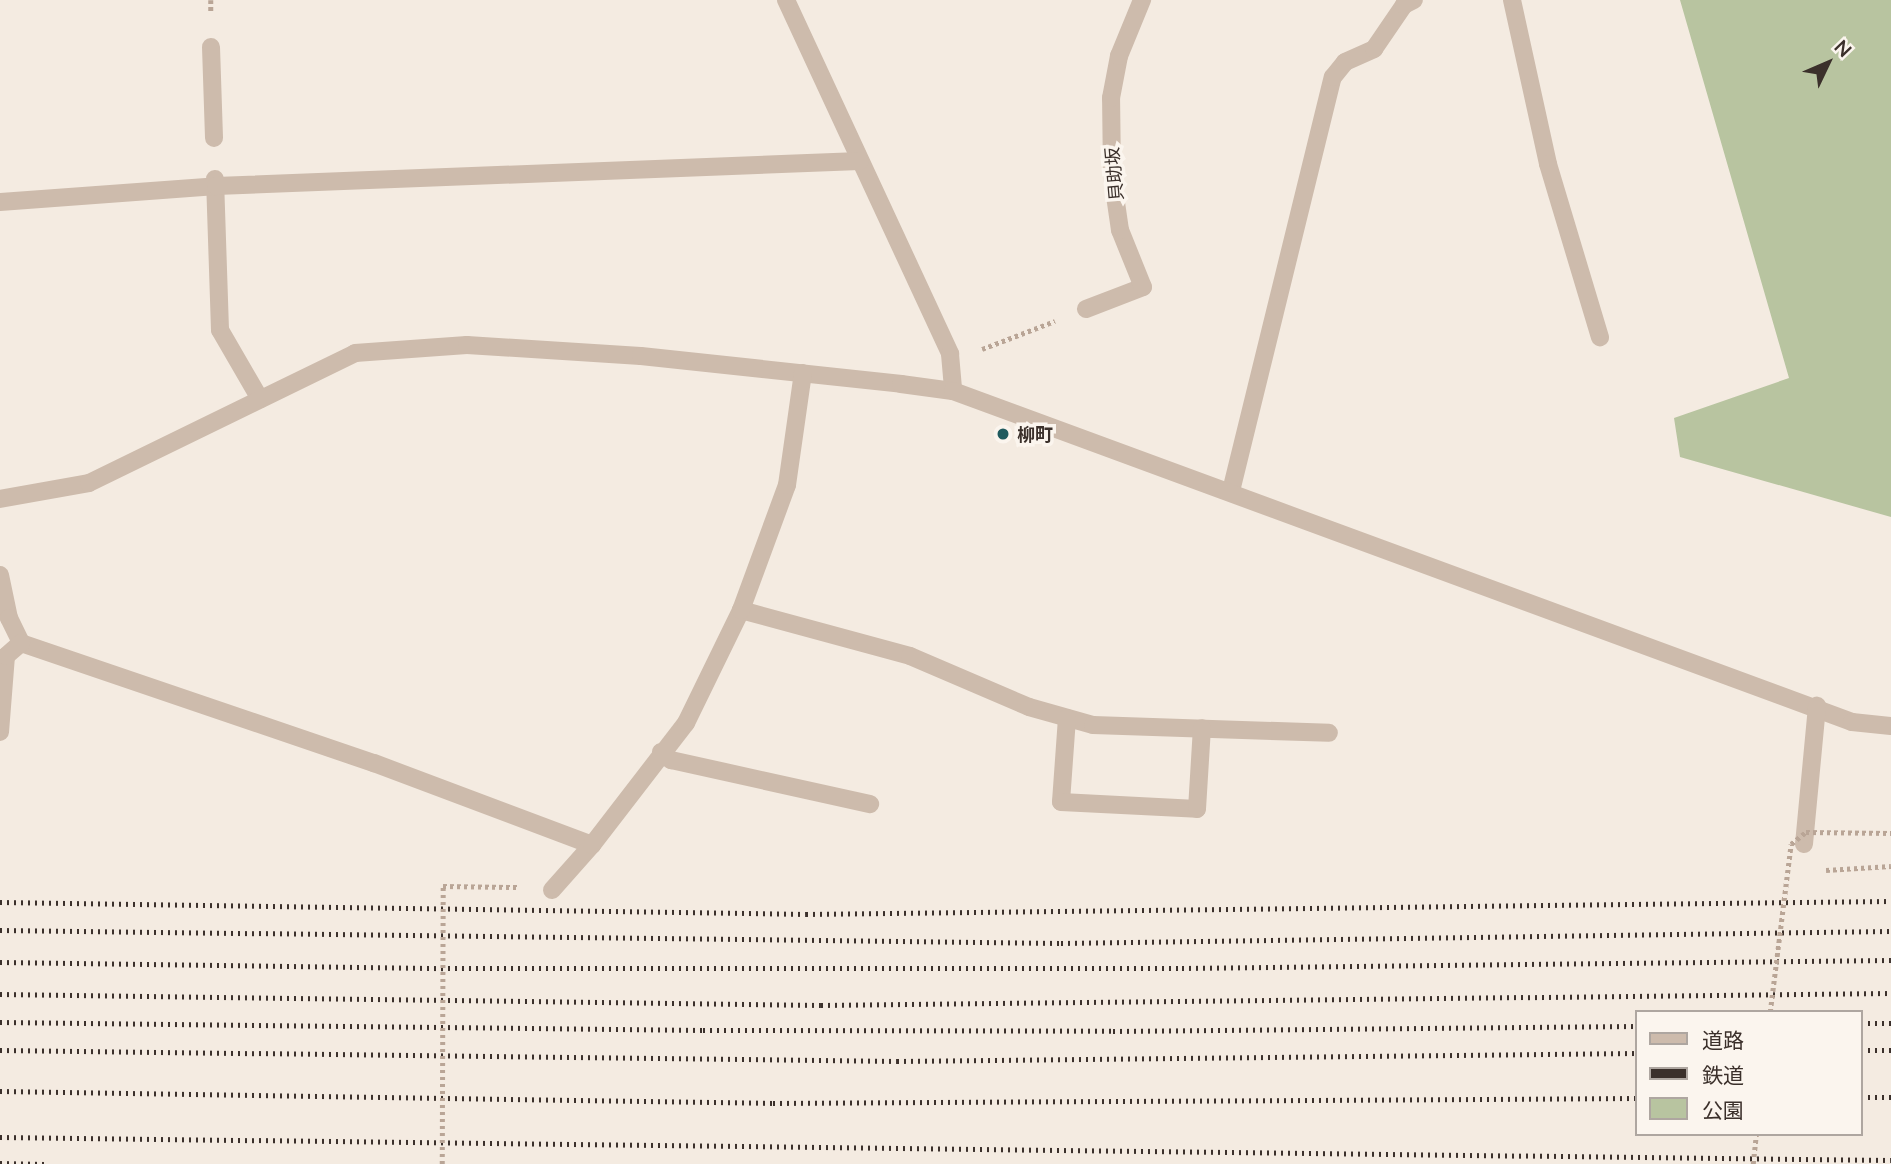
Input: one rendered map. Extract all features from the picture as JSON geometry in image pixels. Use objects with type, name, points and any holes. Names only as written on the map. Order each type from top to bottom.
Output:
[{"type":"street","points":[[786,0],[950,354],[953,391]]},
{"type":"street","name":"貝助坂","points":[[1086,309],[1143,288],[1120,230],[1112,175],[1111,98],[1119,55],[1142,0]]},
{"type":"street","points":[[1231,491],[1333,77],[1345,62],[1374,49],[1404,5],[1414,0]]},
{"type":"street","points":[[1512,0],[1548,163],[1601,337]]},
{"type":"street","points":[[211,47],[214,138]]},
{"type":"street","points":[[0,202],[216,182],[860,161]]},
{"type":"street","points":[[216,182],[220,330],[260,398]]},
{"type":"street","points":[[0,499],[89,483],[355,353],[467,345],[641,356],[953,391],[1817,706],[1852,722],[1891,726]]},
{"type":"street","points":[[552,890],[592,845],[661,752],[686,723],[741,610],[787,485],[803,373]]},
{"type":"street","points":[[0,575],[9,618],[21,643],[374,763],[592,845]]},
{"type":"street","points":[[741,610],[909,656],[1029,707],[1093,725],[1329,733]]},
{"type":"street","points":[[0,732],[6,656],[21,643]]},
{"type":"street","points":[[1804,844],[1817,706]]},
{"type":"street","points":[[1067,718],[1060,802],[1196,809],[1202,729]]},
{"type":"street","points":[[661,752],[671,760],[870,804]]},
{"type":"path","points":[[984,348],[1086,309]]},
{"type":"path","points":[[1770,1010],[1791,844],[1806,832],[1891,833]]},
{"type":"path","points":[[1804,844],[1813,862],[1825,870],[1891,866]]},
{"type":"path","points":[[442,1164],[443,886],[526,887]]},
{"type":"path","points":[[1753,1164],[1756,1136]]},
{"type":"green space","points":[[1680,0],[1891,0],[1891,517],[1680,457],[1674,418],[1789,378]]},
{"type":"railway","points":[[0,902],[806,914],[1891,901]]},
{"type":"railway","points":[[0,930],[1061,943],[1891,931]]},
{"type":"railway","points":[[0,962],[448,968],[1182,968],[1891,960]]},
{"type":"railway","points":[[0,994],[821,1005],[1891,993]]},
{"type":"railway","points":[[0,1022],[703,1030],[1113,1031],[1636,1026]]},
{"type":"railway","points":[[1863,1023],[1891,1023]]},
{"type":"railway","points":[[0,1050],[897,1061],[1636,1053]]},
{"type":"railway","points":[[1863,1050],[1891,1050]]},
{"type":"railway","points":[[0,1091],[773,1103],[1636,1098]]},
{"type":"railway","points":[[1863,1097],[1891,1097]]},
{"type":"railway","points":[[0,1137],[1891,1160]]},
{"type":"railway","points":[[0,1163],[45,1164]]},
{"type":"place","name":"柳町","points":[[1003,434]]}]
